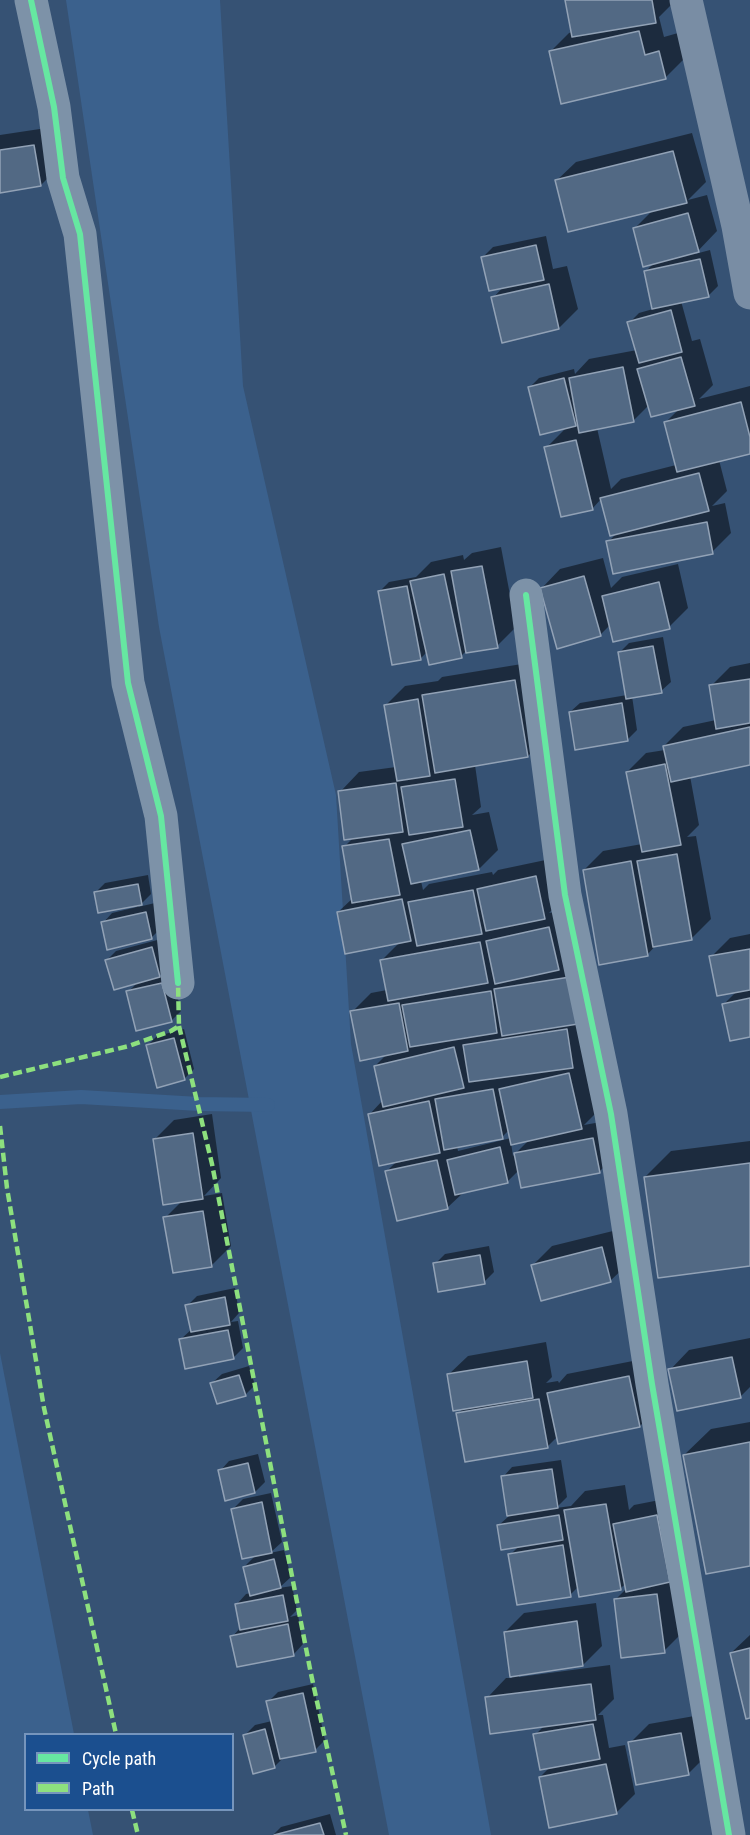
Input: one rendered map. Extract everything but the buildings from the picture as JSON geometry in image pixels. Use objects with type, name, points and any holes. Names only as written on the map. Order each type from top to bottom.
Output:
[{"type":"street","points":[[31,0],[54,107],[63,178],[80,234],[128,683],[161,816],[178,984]]},
{"type":"street","points":[[686,0],[738,226],[750,293]]},
{"type":"street","points":[[526,595],[565,895],[611,1114],[652,1384],[729,1835]]},
{"type":"water","points":[[66,0],[220,0],[243,386],[336,795],[351,1044],[491,1835],[389,1835],[159,627]]},
{"type":"water","points":[[0,1353],[74,1733],[24,1733],[24,1811],[88,1811],[93,1835],[0,1835]]},
{"type":"waterway","points":[[0,1102],[81,1097],[199,1104],[268,1105]]},
{"type":"marked path","points":[[0,1077],[129,1046],[171,1031],[179,1026],[178,983]]},
{"type":"marked path","points":[[179,1026],[212,1164],[311,1674],[346,1835]]},
{"type":"marked path","points":[[0,1126],[7,1188],[44,1408],[116,1733]]},
{"type":"marked path","points":[[132,1811],[138,1835]]},
{"type":"cycle path","points":[[31,0],[54,107],[63,178],[80,234],[128,683],[161,816],[178,983]]},
{"type":"cycle path","points":[[526,595],[565,895],[611,1114],[652,1384],[729,1835]]}]
